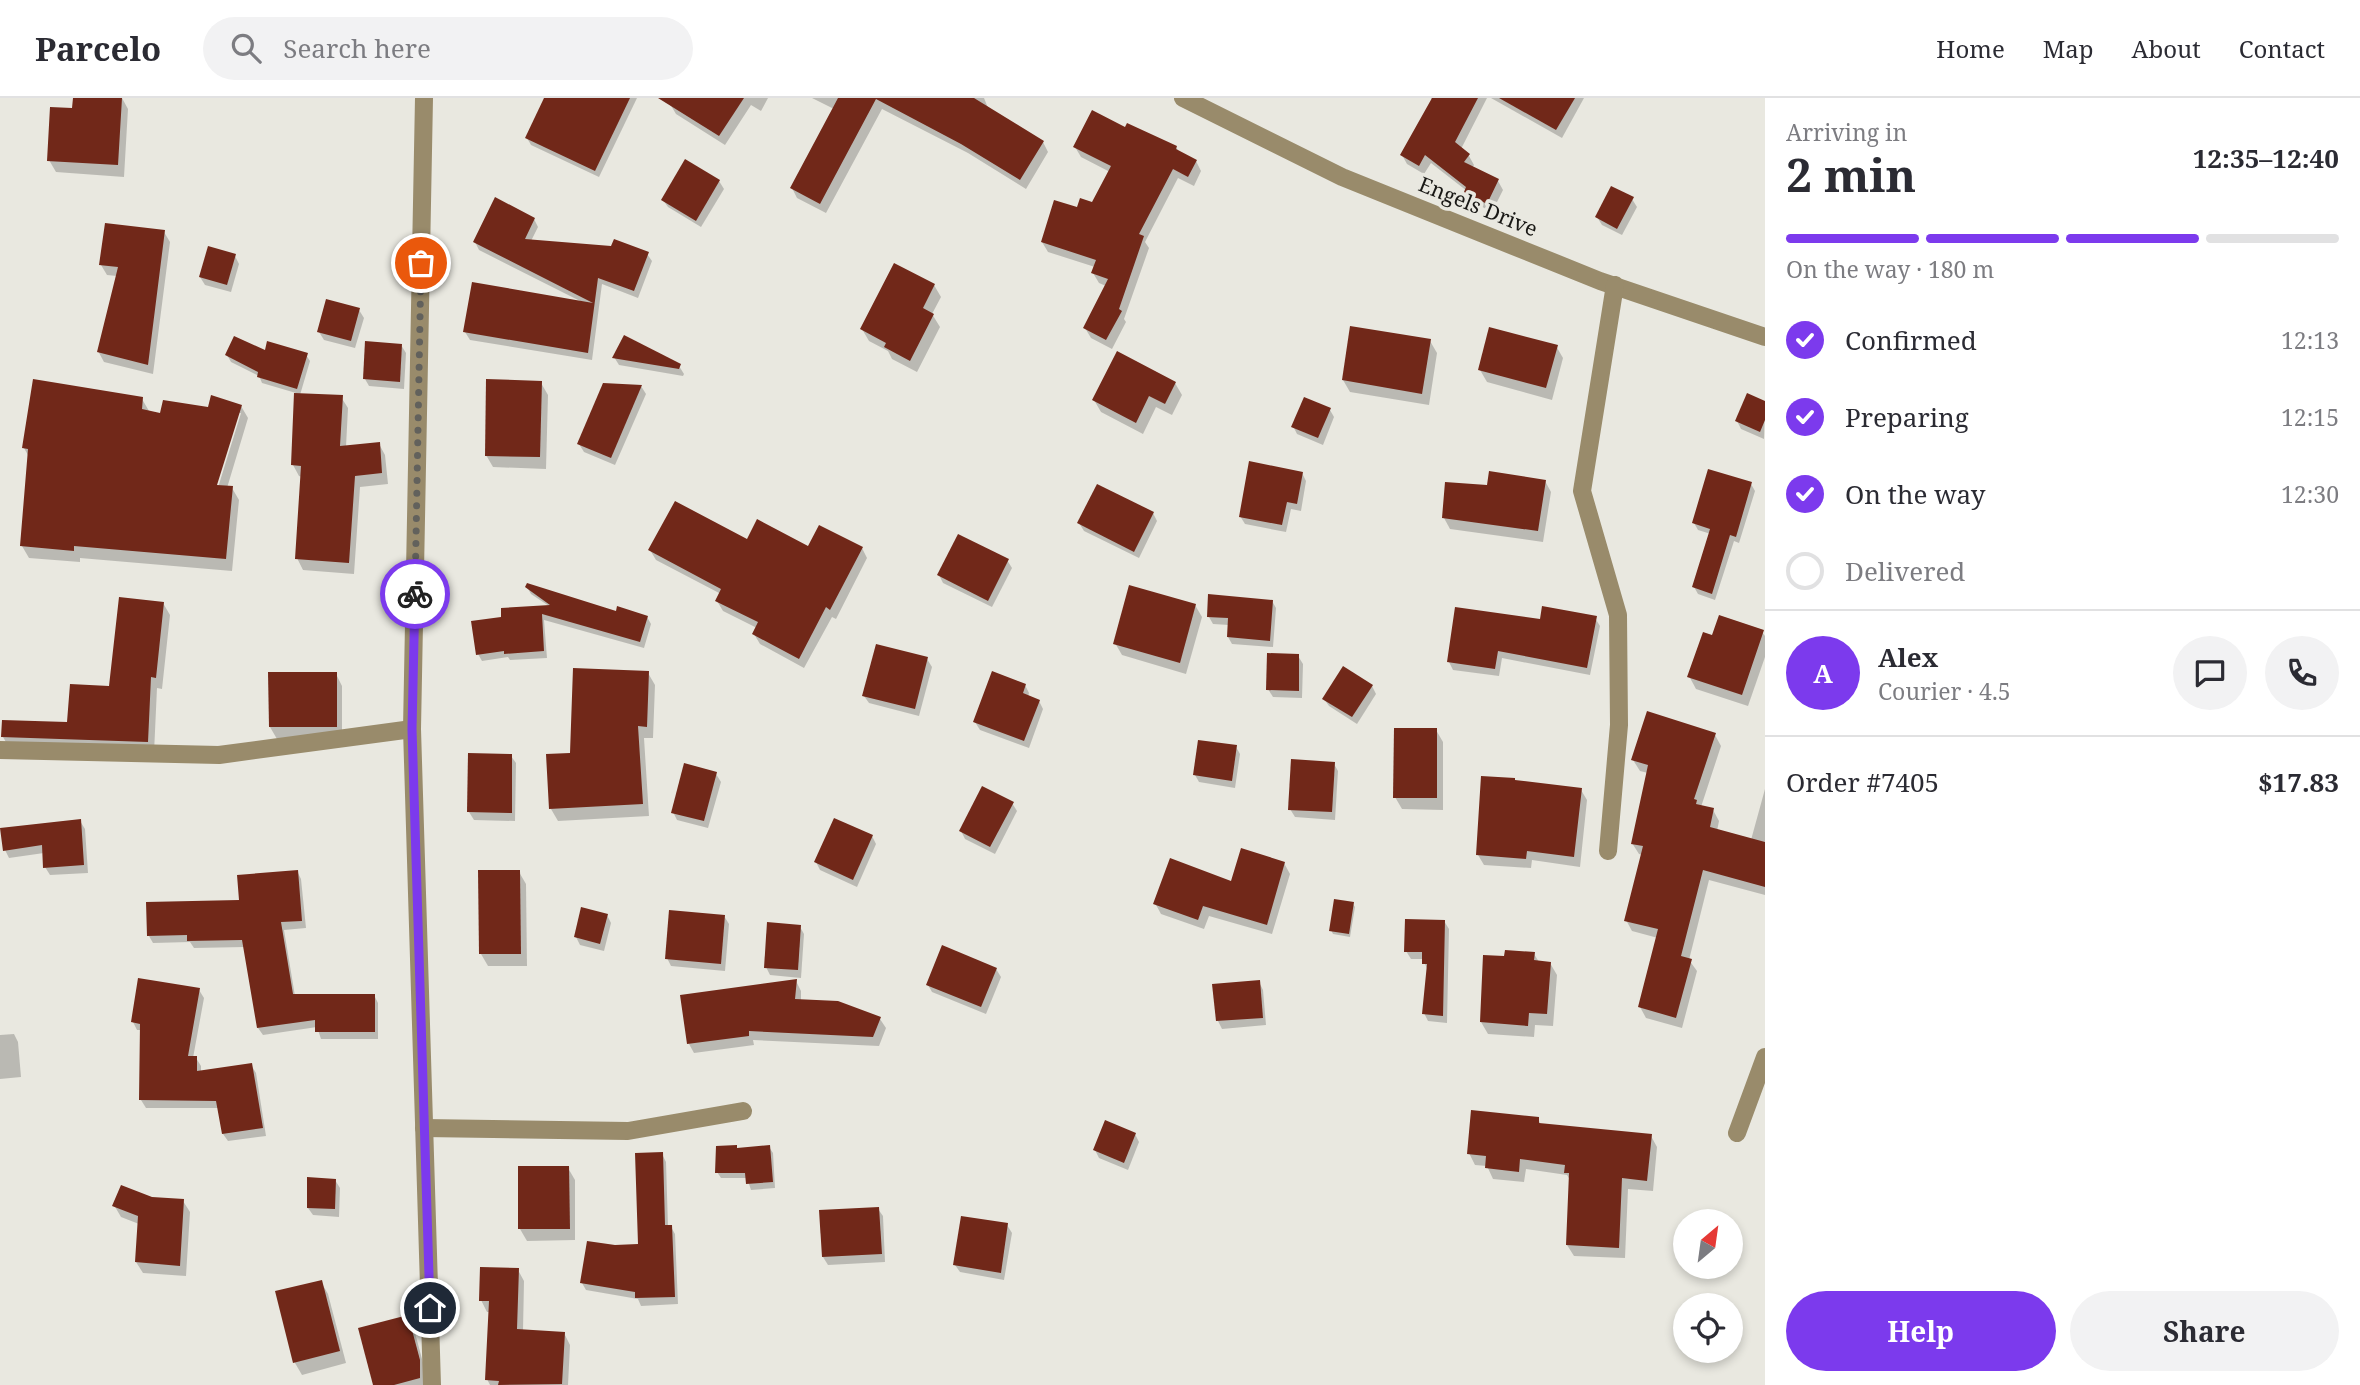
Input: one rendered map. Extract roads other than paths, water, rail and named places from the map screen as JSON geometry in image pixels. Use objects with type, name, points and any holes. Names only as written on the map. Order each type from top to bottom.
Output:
[{"type":"street","points":[[424,98],[412,729],[432,1385]]},
{"type":"street","name":"Engels Drive","points":[[1183,98],[1342,177],[1615,285],[1765,337]]},
{"type":"street","points":[[1608,851],[1619,725],[1618,615],[1582,491],[1615,285]]},
{"type":"street","points":[[0,750],[219,755],[412,729]]},
{"type":"street","points":[[1737,1133],[1765,1057]]},
{"type":"street","points":[[424,1128],[628,1130],[743,1111]]}]
